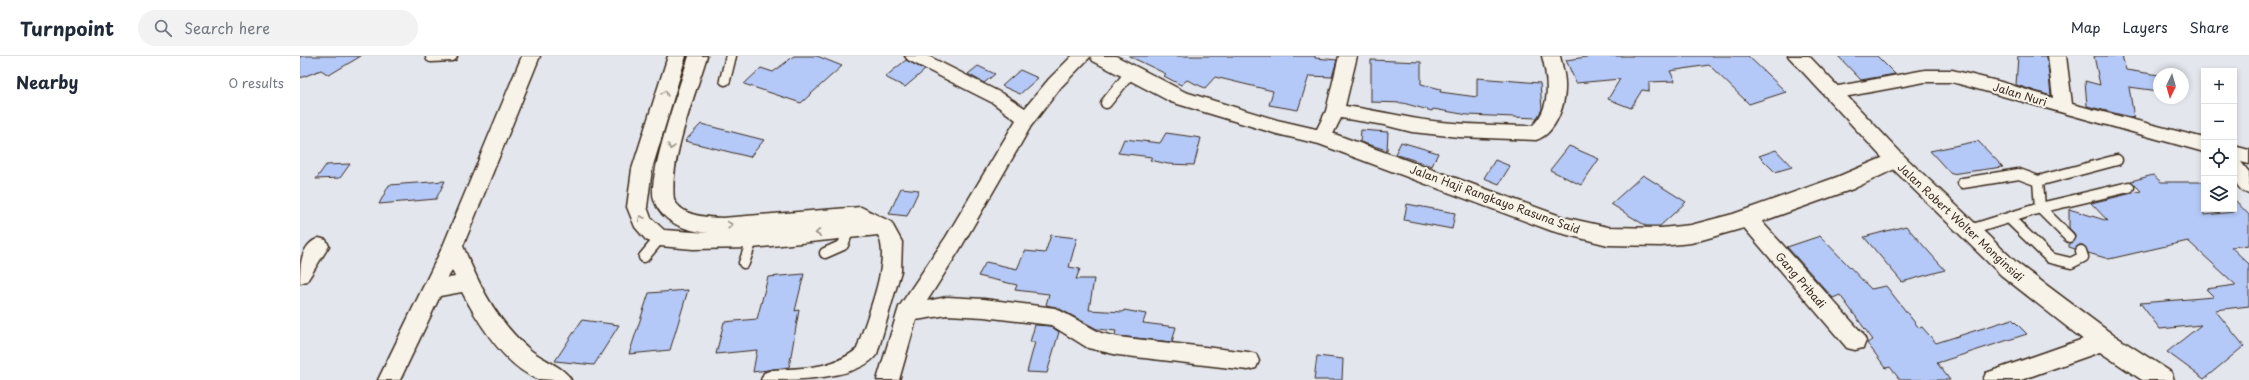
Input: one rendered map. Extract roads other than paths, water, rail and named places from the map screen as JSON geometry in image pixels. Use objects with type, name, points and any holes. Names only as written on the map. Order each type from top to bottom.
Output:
[{"type":"main road","name":"Jalan Haji Rangkayo Rasuna Said","points":[[1100,56],[1178,97],[1277,127],[1322,137],[1364,151],[1554,223],[1589,233],[1633,238],[1691,234],[1747,218],[1845,183],[1896,160]]},
{"type":"main road","name":"Jalan Robert Wolter Monginsidi","points":[[1798,56],[1896,160],[2009,269],[2103,341],[2162,380]]},
{"type":"street","points":[[389,380],[430,289],[453,246],[531,56]]},
{"type":"street","points":[[677,56],[642,169],[636,207],[642,222],[660,238],[697,233],[722,226],[861,215],[884,227],[892,242],[891,270],[866,354],[860,361],[836,371],[772,380]]},
{"type":"street","points":[[698,56],[666,167],[662,191],[663,200],[678,217],[697,233],[752,240],[849,229],[884,227]]},
{"type":"street","points":[[914,56],[1000,99],[1027,118]]},
{"type":"street","points":[[888,380],[907,313],[953,244],[1027,118],[1055,83],[1082,56]]},
{"type":"street","points":[[1322,137],[1335,111],[1348,56]]},
{"type":"street","points":[[1335,111],[1384,118],[1412,125],[1459,130],[1536,133],[1544,127],[1557,96],[1556,71],[1551,56]]},
{"type":"street","points":[[2057,56],[2063,108]]},
{"type":"street","name":"Jalan Nuri","points":[[1833,93],[1938,75],[1972,80],[2063,108],[2201,144]]},
{"type":"street","points":[[2237,154],[2249,157]]},
{"type":"street","points":[[642,169],[666,167]]},
{"type":"street","points":[[2237,170],[2249,188]]},
{"type":"street","name":"Gang Pribadi","points":[[1747,218],[1854,341]]},
{"type":"street","points":[[300,275],[319,246]]},
{"type":"street","points":[[453,246],[467,283],[480,309],[514,349],[543,373],[560,380]]},
{"type":"street","points":[[430,289],[467,283]]},
{"type":"street","points":[[907,313],[947,306],[984,308],[1055,317],[1096,340],[1118,346],[1248,361]]},
{"type":"street","points":[[1994,380],[2103,341]]},
{"type":"lane","points":[[431,57],[452,56]]},
{"type":"lane","points":[[725,80],[731,56]]},
{"type":"lane","points":[[1106,103],[1131,72]]},
{"type":"lane","points":[[1963,183],[2019,174],[2038,181],[2116,160]]},
{"type":"lane","points":[[2038,181],[2040,208],[2069,237]]},
{"type":"lane","points":[[1970,230],[2010,219],[2040,208],[2129,187]]},
{"type":"lane","points":[[2010,219],[2050,258],[2071,263],[2082,257],[2081,251]]},
{"type":"lane","points":[[825,253],[843,245],[849,229]]},
{"type":"lane","points":[[644,257],[660,238]]},
{"type":"lane","points":[[744,263],[752,240]]}]
